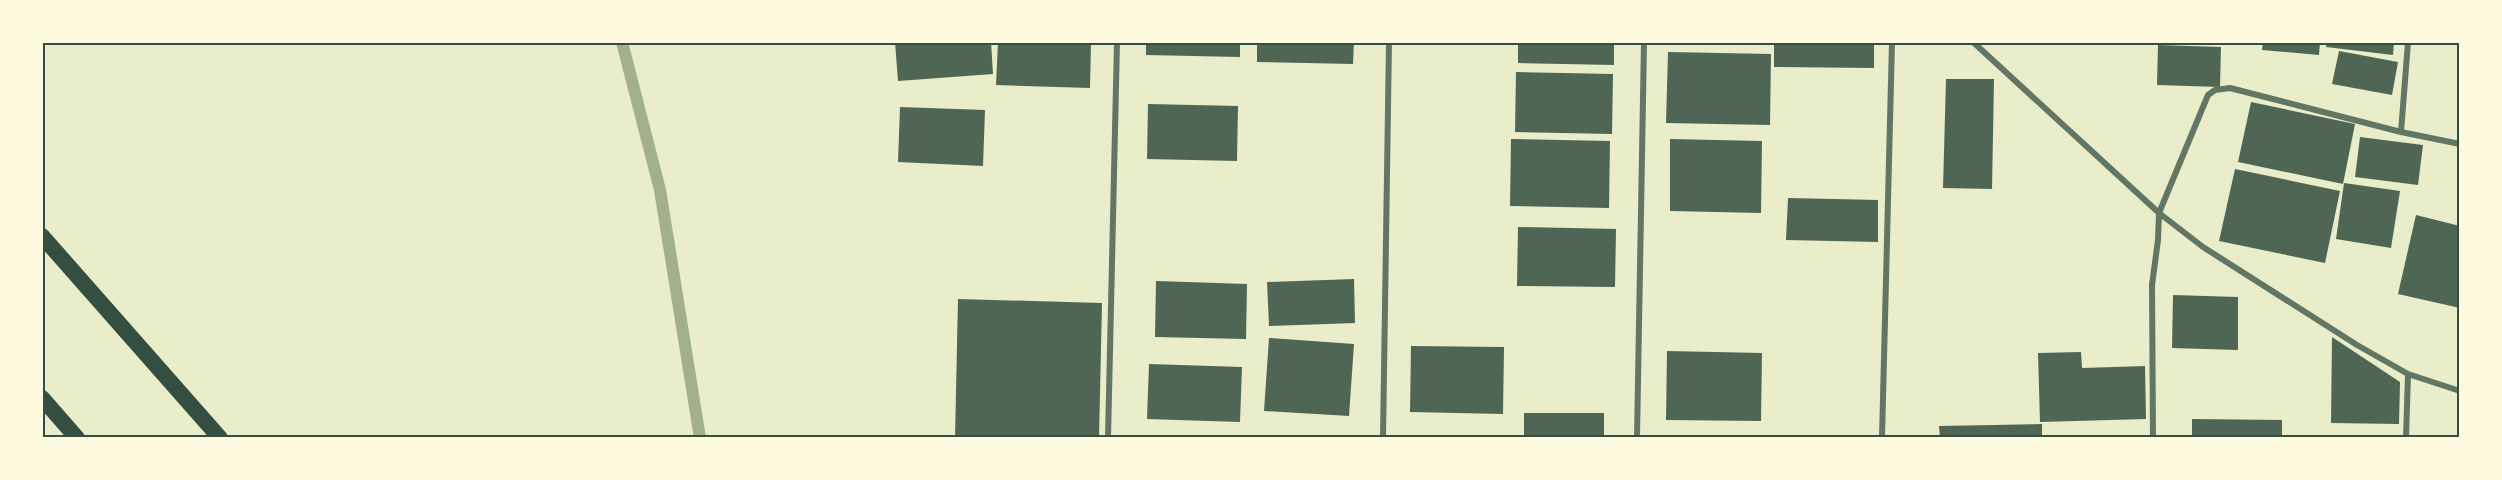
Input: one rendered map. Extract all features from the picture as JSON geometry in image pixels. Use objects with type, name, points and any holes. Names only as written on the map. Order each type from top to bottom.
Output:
[{"type":"highway","points":[[42,236],[220,438]]},
{"type":"highway","points":[[42,398],[77,438]]},
{"type":"street","points":[[1108,438],[1117,42]]},
{"type":"street","points":[[1383,438],[1389,42]]},
{"type":"street","points":[[1636,438],[1644,42]]},
{"type":"street","points":[[1882,438],[1892,42]]},
{"type":"street","points":[[1973,42],[2158,213],[2203,247],[2357,345],[2408,374],[2460,391]]},
{"type":"street","points":[[2401,132],[2408,42]]},
{"type":"street","points":[[2153,438],[2152,285],[2158,240],[2158,213],[2208,95],[2216,90],[2230,88],[2401,132],[2460,144]]},
{"type":"street","points":[[2406,438],[2408,374]]},
{"type":"building","points":[[895,42],[991,42],[993,74],[898,81]]},
{"type":"building","points":[[998,42],[1091,42],[1090,88],[996,85]]},
{"type":"building","points":[[1146,42],[1240,42],[1240,57],[1146,55]]},
{"type":"building","points":[[1257,42],[1354,42],[1353,64],[1257,62]]},
{"type":"building","points":[[1518,42],[1614,42],[1614,65],[1518,63]]},
{"type":"building","points":[[1774,42],[1874,42],[1874,68],[1774,67]]},
{"type":"building","points":[[2263,42],[2320,42],[2319,55],[2262,50]]},
{"type":"building","points":[[2327,42],[2394,42],[2393,55],[2326,47]]},
{"type":"building","points":[[2158,45],[2221,47],[2220,87],[2157,85]]},
{"type":"building","points":[[2339,51],[2398,62],[2392,95],[2332,84]]},
{"type":"building","points":[[1668,52],[1771,54],[1770,125],[1666,123]]},
{"type":"building","points":[[1516,72],[1613,74],[1612,134],[1515,132]]},
{"type":"building","points":[[1946,79],[1994,79],[1992,189],[1943,188]]},
{"type":"building","points":[[2251,102],[2355,124],[2343,184],[2238,162]]},
{"type":"building","points":[[1148,104],[1238,106],[1237,161],[1147,159]]},
{"type":"building","points":[[900,107],[985,110],[983,166],[898,162]]},
{"type":"building","points":[[2360,137],[2423,145],[2418,185],[2355,177]]},
{"type":"building","points":[[1511,139],[1610,141],[1609,208],[1510,206]]},
{"type":"building","points":[[1670,139],[1762,141],[1761,213],[1670,211]]},
{"type":"building","points":[[2235,169],[2340,191],[2325,263],[2219,241]]},
{"type":"building","points":[[2344,183],[2400,191],[2391,248],[2336,239]]},
{"type":"building","points":[[1788,198],[1878,200],[1878,242],[1786,240]]},
{"type":"building","points":[[2416,215],[2460,226],[2460,308],[2398,294]]},
{"type":"building","points":[[1518,227],[1616,229],[1615,287],[1517,286]]},
{"type":"building","points":[[1354,279],[1355,323],[1269,326],[1267,282]]},
{"type":"building","points":[[1156,281],[1247,284],[1246,339],[1155,337]]},
{"type":"building","points":[[2173,295],[2238,297],[2238,350],[2172,348]]},
{"type":"building","points":[[958,299],[1102,303],[1099,438],[955,438]]},
{"type":"building","points":[[2332,337],[2400,382],[2399,424],[2331,423]]},
{"type":"building","points":[[1269,338],[1354,344],[1349,416],[1264,411]]},
{"type":"building","points":[[1411,346],[1504,347],[1503,414],[1410,412]]},
{"type":"building","points":[[1667,351],[1762,353],[1761,421],[1666,420]]},
{"type":"building","points":[[2081,352],[2082,368],[2145,366],[2146,419],[2040,422],[2038,353]]},
{"type":"building","points":[[1149,364],[1242,367],[1240,422],[1147,419]]},
{"type":"building","points":[[1524,413],[1604,413],[1604,438],[1524,438]]},
{"type":"building","points":[[2192,419],[2282,420],[2282,438],[2192,438]]},
{"type":"building","points":[[2042,424],[2042,438],[1940,438],[1939,426]]},
{"type":"waterway","points":[[622,42],[660,190],[700,438]]}]
